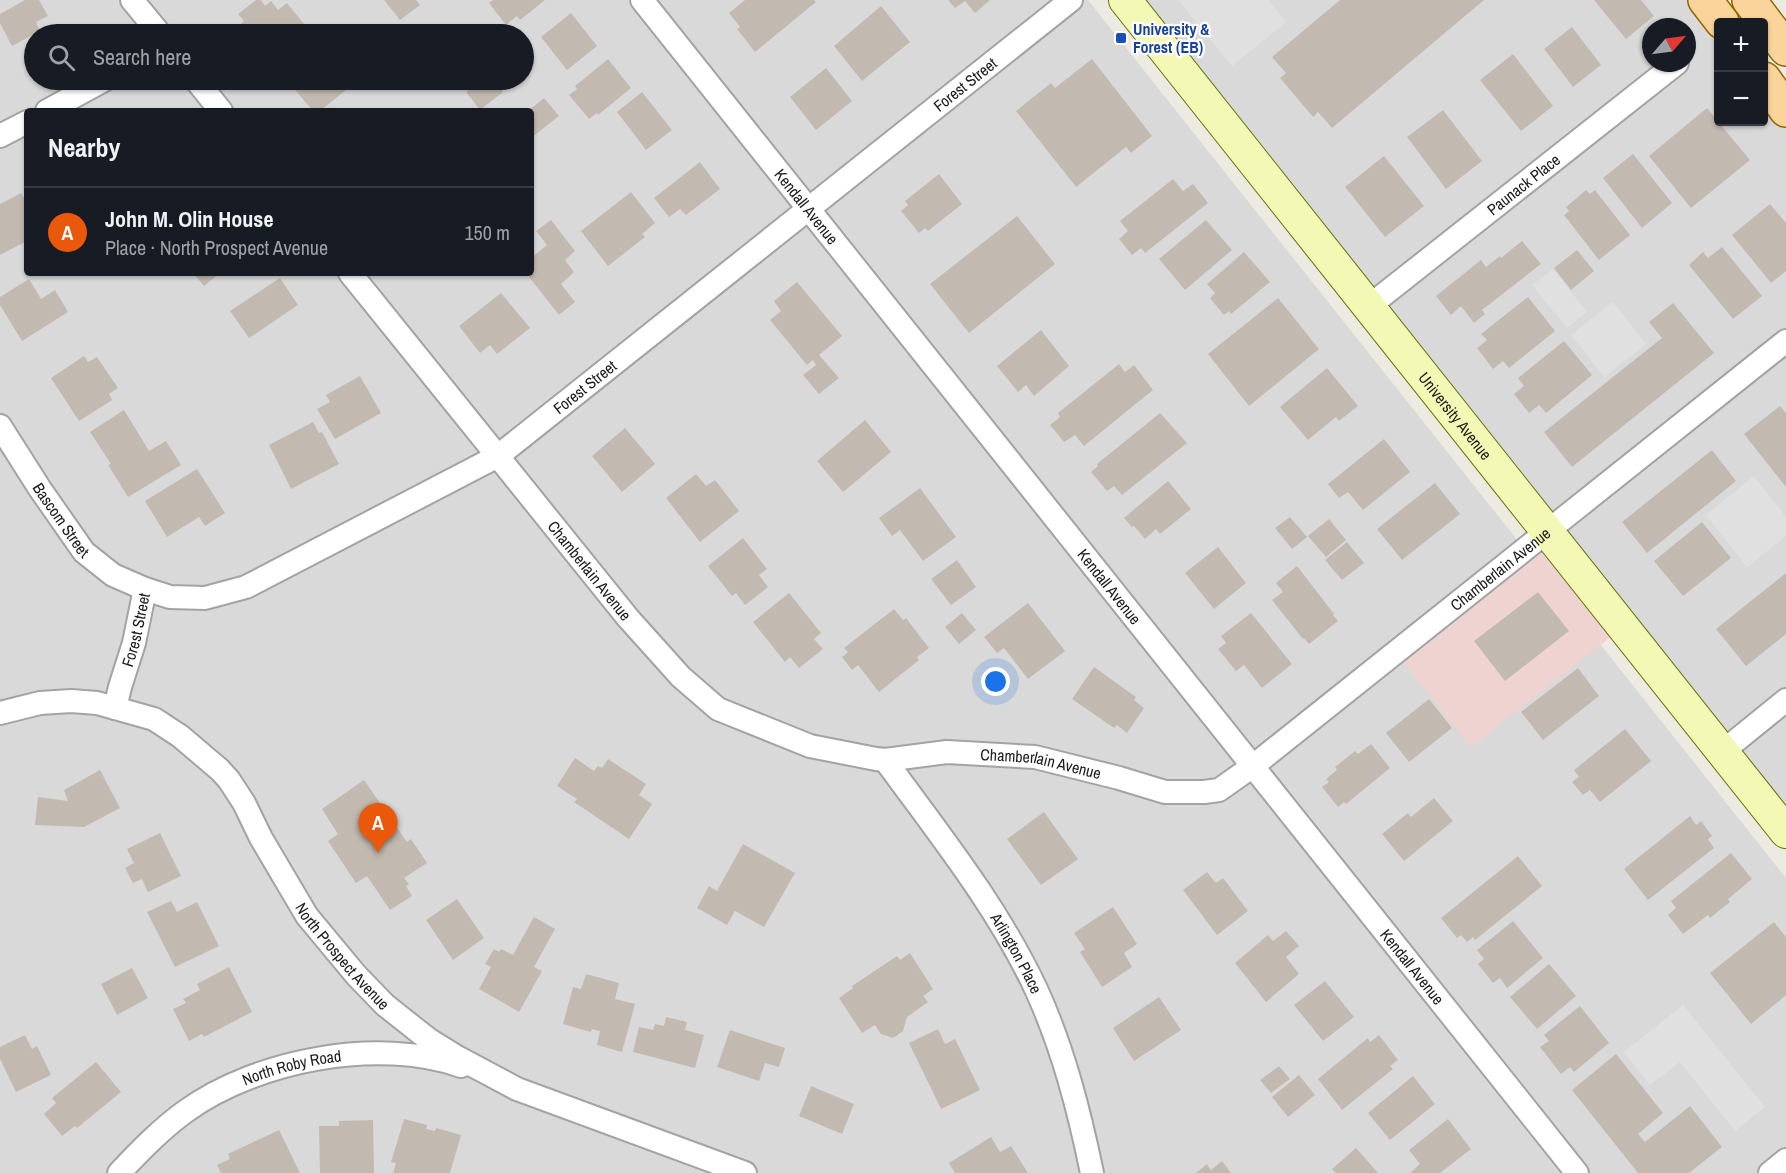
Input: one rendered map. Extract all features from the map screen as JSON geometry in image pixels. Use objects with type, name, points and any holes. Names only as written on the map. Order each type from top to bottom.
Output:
[{"type":"main road","points":[[1705,0],[1719,18]]},
{"type":"main road","points":[[1749,0],[1786,49]]},
{"type":"main road","points":[[1768,85],[1786,110]]},
{"type":"street","points":[[132,0],[152,24]]},
{"type":"street","name":"Kendall Avenue","points":[[642,0],[1577,1173]]},
{"type":"street","name":"Forest Street","points":[[115,708],[135,643],[145,589],[170,597],[205,598],[246,587],[498,456],[1071,0]]},
{"type":"street","name":"University Avenue","points":[[1125,0],[1786,832]]},
{"type":"street","name":"Paunack Place","points":[[1368,306],[1666,72]]},
{"type":"street","points":[[53,108],[86,90]]},
{"type":"street","points":[[204,90],[219,108]]},
{"type":"street","points":[[0,136],[24,124]]},
{"type":"street","name":"Chamberlain Avenue","points":[[352,276],[628,618],[681,677],[718,709],[810,746],[885,760],[947,752],[1035,757],[1165,792],[1219,790],[1548,532],[1786,341]]},
{"type":"street","name":"Bascom Street","points":[[0,426],[84,552],[113,576],[145,589]]},
{"type":"street","points":[[1722,752],[1786,699]]},
{"type":"street","name":"North Prospect Avenue","points":[[0,713],[40,703],[71,700],[97,703],[154,719],[180,736],[229,780],[306,916],[385,1005],[428,1039],[495,1078],[556,1105],[745,1173]]},
{"type":"street","name":"Arlington Place","points":[[885,760],[977,886],[998,919],[1036,989],[1056,1037],[1070,1080],[1092,1173]]},
{"type":"street","name":"North Roby Road","points":[[119,1173],[151,1139],[187,1110],[233,1084],[280,1067],[338,1055],[395,1053],[453,1064],[495,1078]]},
{"type":"street","points":[[1770,1173],[1786,1160]]},
{"type":"shaded area","points":[[0,0],[1088,0],[1786,878],[1786,1173],[0,1173]]},
{"type":"shaded area","points":[[1125,0],[1705,0],[1716,18],[1714,126],[1768,126],[1768,85],[1786,110],[1786,832]]},
{"type":"shaded area","points":[[1178,0],[1268,0],[1286,22],[1232,66]]},
{"type":"shaded area","points":[[1553,269],[1587,312],[1567,328],[1532,285]]},
{"type":"shaded area","points":[[1613,302],[1646,344],[1604,377],[1571,335]]},
{"type":"shaded area","points":[[1754,476],[1786,517],[1786,536],[1747,567],[1706,515]]},
{"type":"shaded area","points":[[1548,532],[1623,627],[1471,747],[1396,653]]},
{"type":"shaded area","points":[[1683,1005],[1765,1107],[1735,1131],[1680,1062],[1650,1085],[1624,1052]]},
{"type":"building","points":[[25,0],[39,0],[48,16],[36,22],[37,24],[24,24],[24,40],[12,46],[0,23],[0,14]]},
{"type":"building","points":[[256,0],[261,0],[265,6],[271,1],[278,10],[287,3],[304,24],[241,24],[244,21],[238,14]]},
{"type":"building","points":[[384,0],[416,0],[420,5],[400,20]]},
{"type":"building","points":[[493,0],[545,0],[520,20],[517,16],[507,24],[489,3]]},
{"type":"building","points":[[745,0],[814,0],[816,2],[755,52],[737,29],[740,27],[729,13]]},
{"type":"building","points":[[948,0],[990,0],[975,13],[965,1],[955,8]]},
{"type":"building","points":[[1340,0],[1484,0],[1332,128],[1318,112],[1313,117],[1280,78],[1286,73],[1272,57]]},
{"type":"building","points":[[1594,0],[1641,0],[1654,16],[1642,18],[1642,26],[1626,39]]},
{"type":"building","points":[[881,6],[910,42],[862,81],[834,46]]},
{"type":"building","points":[[571,13],[597,46],[567,70],[541,37]]},
{"type":"building","points":[[1572,27],[1601,65],[1573,87],[1544,49]]},
{"type":"building","points":[[1513,54],[1553,106],[1521,131],[1480,80]]},
{"type":"building","points":[[608,59],[631,88],[598,115],[597,113],[589,119],[569,95],[577,89],[575,86]]},
{"type":"building","points":[[1092,59],[1152,136],[1131,153],[1126,147],[1076,187],[1016,111],[1051,83],[1055,88]]},
{"type":"building","points":[[826,68],[852,101],[816,130],[790,97]]},
{"type":"building","points":[[295,90],[346,90],[324,108],[310,108]]},
{"type":"building","points":[[469,90],[501,90],[503,92],[483,108],[478,108],[466,92]]},
{"type":"building","points":[[642,92],[672,130],[646,150],[617,112]]},
{"type":"building","points":[[544,98],[559,116],[534,136],[534,108],[532,108]]},
{"type":"building","points":[[1707,108],[1714,116],[1714,126],[1722,126],[1750,160],[1691,208],[1649,156]]},
{"type":"building","points":[[1443,110],[1482,161],[1446,189],[1407,137]]},
{"type":"building","points":[[1633,154],[1672,203],[1642,228],[1603,178]]},
{"type":"building","points":[[1384,156],[1424,206],[1385,237],[1345,187]]},
{"type":"building","points":[[700,162],[720,189],[686,215],[680,209],[669,217],[654,198]]},
{"type":"building","points":[[939,174],[962,204],[928,231],[925,228],[919,233],[901,211],[908,205],[905,201]]},
{"type":"building","points":[[1173,179],[1183,191],[1193,184],[1208,203],[1145,253],[1141,248],[1132,255],[1119,239],[1128,231],[1120,221]]},
{"type":"building","points":[[1586,190],[1590,194],[1595,190],[1630,235],[1599,260],[1564,215],[1569,211],[1566,207]]},
{"type":"building","points":[[631,192],[655,223],[642,234],[645,237],[608,266],[581,231]]},
{"type":"building","points":[[21,193],[24,198],[24,243],[0,255],[0,204]]},
{"type":"building","points":[[1770,204],[1786,223],[1786,271],[1771,283],[1732,235]]},
{"type":"building","points":[[1017,216],[1055,264],[969,333],[930,284]]},
{"type":"building","points":[[551,220],[575,251],[565,260],[574,272],[561,284],[575,302],[559,315],[528,276],[534,276],[534,256],[547,245],[536,231]]},
{"type":"building","points":[[1206,220],[1232,250],[1185,290],[1159,259]]},
{"type":"building","points":[[1522,241],[1541,264],[1482,310],[1485,314],[1474,323],[1461,306],[1451,315],[1436,296],[1481,260],[1486,267]]},
{"type":"building","points":[[1722,247],[1762,296],[1733,319],[1689,265],[1703,252],[1708,258]]},
{"type":"building","points":[[1577,250],[1594,271],[1571,290],[1554,268]]},
{"type":"building","points":[[1244,252],[1270,282],[1231,314],[1229,311],[1224,315],[1210,298],[1215,293],[1207,284]]},
{"type":"building","points":[[196,276],[216,276],[204,286]]},
{"type":"building","points":[[280,278],[298,305],[249,338],[230,311]]},
{"type":"building","points":[[29,279],[41,299],[55,290],[68,312],[22,341],[0,305],[0,297]]},
{"type":"building","points":[[797,282],[842,336],[819,355],[839,378],[819,394],[803,375],[816,365],[813,360],[807,365],[770,320],[781,311],[774,301]]},
{"type":"building","points":[[501,293],[530,328],[497,354],[490,345],[480,353],[459,326]]},
{"type":"building","points":[[1528,297],[1555,331],[1509,368],[1503,361],[1493,369],[1477,348],[1487,340],[1481,334]]},
{"type":"building","points":[[1278,298],[1319,349],[1249,406],[1208,354]]},
{"type":"building","points":[[1673,303],[1714,353],[1572,467],[1544,432],[1662,338],[1649,322]]},
{"type":"building","points":[[1041,330],[1069,366],[1034,396],[1026,385],[1018,392],[997,366]]},
{"type":"building","points":[[1564,341],[1592,375],[1546,413],[1539,405],[1529,413],[1514,394],[1524,386],[1518,378]]},
{"type":"building","points":[[84,356],[88,362],[97,357],[118,388],[109,394],[112,400],[79,421],[51,378]]},
{"type":"building","points":[[1119,364],[1125,372],[1134,365],[1153,390],[1084,446],[1075,435],[1064,442],[1050,425],[1060,417],[1058,413]]},
{"type":"building","points":[[1327,368],[1358,406],[1339,421],[1336,417],[1308,440],[1280,407]]},
{"type":"building","points":[[360,376],[381,413],[335,439],[317,409],[330,402],[326,395]]},
{"type":"building","points":[[1780,406],[1786,413],[1786,487],[1744,434]]},
{"type":"building","points":[[124,410],[149,451],[166,441],[181,465],[128,497],[108,465],[111,464],[90,432]]},
{"type":"building","points":[[1160,413],[1187,443],[1122,495],[1114,486],[1107,491],[1091,472],[1098,466],[1097,464]]},
{"type":"building","points":[[865,420],[891,452],[843,492],[817,461]]},
{"type":"building","points":[[313,422],[319,433],[322,432],[339,464],[291,489],[269,445]]},
{"type":"building","points":[[625,428],[655,464],[622,492],[592,456]]},
{"type":"building","points":[[1384,439],[1410,472],[1363,510],[1348,492],[1339,498],[1328,484]]},
{"type":"building","points":[[1712,450],[1736,481],[1647,553],[1622,522]]},
{"type":"building","points":[[197,469],[225,513],[205,526],[199,517],[167,537],[145,501]]},
{"type":"building","points":[[696,474],[706,486],[715,480],[739,511],[700,542],[666,498]]},
{"type":"building","points":[[1168,481],[1191,509],[1160,534],[1156,529],[1145,539],[1124,518]]},
{"type":"building","points":[[1435,483],[1460,514],[1402,560],[1377,529]]},
{"type":"building","points":[[920,488],[956,537],[923,561],[900,530],[892,536],[879,518]]},
{"type":"building","points":[[1290,517],[1307,537],[1292,549],[1275,528]]},
{"type":"building","points":[[1329,519],[1346,540],[1326,557],[1308,536]]},
{"type":"building","points":[[1702,522],[1731,558],[1683,596],[1654,561]]},
{"type":"building","points":[[743,538],[767,569],[759,575],[768,587],[745,605],[736,593],[732,596],[708,566]]},
{"type":"building","points":[[1347,542],[1364,563],[1342,580],[1325,560]]},
{"type":"building","points":[[1218,547],[1246,583],[1214,609],[1185,573]]},
{"type":"building","points":[[957,560],[976,587],[951,605],[931,579]]},
{"type":"building","points":[[1297,566],[1338,621],[1309,644],[1272,600],[1283,592],[1276,583]]},
{"type":"building","points":[[1786,573],[1786,634],[1746,666],[1716,629]]},
{"type":"building","points":[[1538,592],[1569,631],[1505,681],[1474,641]]},
{"type":"building","points":[[789,593],[821,633],[814,639],[823,649],[799,668],[790,657],[785,662],[753,622]]},
{"type":"building","points":[[1028,603],[1065,651],[1028,679],[1004,648],[997,653],[984,637]]},
{"type":"building","points":[[894,609],[903,620],[906,618],[929,648],[917,657],[919,660],[879,692],[858,665],[852,670],[842,657],[848,652],[844,648]]},
{"type":"building","points":[[962,613],[976,630],[959,644],[945,627]]},
{"type":"building","points":[[1251,613],[1292,664],[1262,688],[1244,665],[1236,671],[1218,649],[1226,643],[1221,636]]},
{"type":"building","points":[[1094,667],[1136,697],[1134,700],[1144,708],[1127,733],[1117,725],[1114,728],[1072,699]]},
{"type":"building","points":[[1578,668],[1599,696],[1543,740],[1521,712]]},
{"type":"building","points":[[1429,699],[1452,728],[1409,762],[1386,733]]},
{"type":"building","points":[[1625,729],[1651,761],[1600,802],[1590,790],[1583,795],[1572,782],[1579,777],[1574,770]]},
{"type":"building","points":[[1371,744],[1390,768],[1346,804],[1344,802],[1338,807],[1322,787],[1329,782],[1326,779],[1337,770],[1335,767],[1355,751],[1358,754]]},
{"type":"building","points":[[575,758],[594,771],[598,766],[602,768],[608,759],[646,784],[639,795],[652,804],[629,839],[574,802],[577,799],[557,786]]},
{"type":"building","points":[[100,770],[120,808],[84,827],[35,825],[38,797],[68,801],[64,790]]},
{"type":"building","points":[[364,780],[407,842],[411,839],[427,863],[404,878],[409,884],[406,886],[412,896],[390,910],[367,876],[356,883],[328,841],[338,834],[322,809]]},
{"type":"building","points":[[1434,798],[1453,821],[1404,861],[1382,834],[1408,813],[1411,817]]},
{"type":"building","points":[[1044,812],[1078,859],[1041,885],[1007,839]]},
{"type":"building","points":[[1690,816],[1696,825],[1701,821],[1712,836],[1708,839],[1714,848],[1648,900],[1624,869]]},
{"type":"building","points":[[160,833],[181,876],[148,892],[142,879],[133,883],[125,868],[134,863],[127,849]]},
{"type":"building","points":[[743,844],[795,873],[764,927],[735,911],[727,925],[697,908],[709,886],[717,891]]},
{"type":"building","points":[[1731,853],[1752,879],[1728,899],[1730,902],[1710,918],[1708,915],[1683,934],[1668,915],[1676,908],[1671,901]]},
{"type":"building","points":[[1518,856],[1542,886],[1475,940],[1473,937],[1467,942],[1461,935],[1457,938],[1441,918]]},
{"type":"building","points":[[1207,872],[1216,883],[1223,878],[1248,911],[1217,935],[1183,890]]},
{"type":"building","points":[[457,899],[484,938],[453,960],[426,920]]},
{"type":"building","points":[[171,901],[177,912],[197,902],[219,946],[175,967],[147,912]]},
{"type":"building","points":[[1113,907],[1137,944],[1124,953],[1132,967],[1102,987],[1080,952],[1085,949],[1074,933]]},
{"type":"building","points":[[534,917],[555,929],[534,967],[542,971],[519,1012],[479,989],[491,967],[485,964],[494,949],[499,952],[501,949],[513,955]]},
{"type":"building","points":[[1513,921],[1543,958],[1507,988],[1500,978],[1493,983],[1478,964],[1484,959],[1477,950]]},
{"type":"building","points":[[1774,922],[1786,937],[1786,995],[1751,1024],[1710,973]]},
{"type":"building","points":[[1286,931],[1299,946],[1286,957],[1299,974],[1266,1002],[1235,963],[1268,935],[1273,941]]},
{"type":"building","points":[[910,953],[933,989],[923,996],[928,1002],[907,1017],[903,1031],[893,1038],[881,1034],[875,1025],[862,1033],[839,998],[853,988],[852,986],[897,956],[900,960]]},
{"type":"building","points":[[1549,964],[1576,996],[1537,1029],[1510,997]]},
{"type":"building","points":[[229,967],[252,1012],[204,1037],[202,1034],[189,1041],[173,1009],[186,1003],[183,999],[200,990],[197,984]]},
{"type":"building","points":[[132,968],[148,998],[117,1015],[101,984]]},
{"type":"building","points":[[586,974],[619,983],[615,999],[635,1004],[622,1052],[597,1045],[600,1031],[592,1029],[591,1032],[563,1024],[573,987],[581,989]]},
{"type":"building","points":[[1325,981],[1354,1017],[1323,1041],[1294,1005]]},
{"type":"building","points":[[1159,997],[1181,1030],[1134,1061],[1113,1028]]},
{"type":"building","points":[[1580,1006],[1609,1043],[1574,1072],[1570,1067],[1561,1074],[1540,1047],[1549,1041],[1544,1035]]},
{"type":"building","points":[[666,1017],[687,1022],[685,1030],[704,1035],[695,1068],[633,1052],[639,1027],[653,1030],[655,1024],[664,1026]]},
{"type":"building","points":[[938,1029],[945,1044],[955,1039],[980,1090],[941,1109],[909,1043]]},
{"type":"building","points":[[730,1030],[785,1048],[779,1067],[765,1063],[759,1081],[717,1067]]},
{"type":"building","points":[[25,1035],[32,1049],[37,1046],[51,1075],[16,1092],[0,1059],[0,1047]]},
{"type":"building","points":[[1379,1035],[1398,1060],[1390,1066],[1393,1069],[1342,1110],[1318,1079],[1368,1038],[1370,1042]]},
{"type":"building","points":[[1616,1054],[1663,1113],[1638,1134],[1645,1142],[1690,1106],[1722,1147],[1689,1173],[1638,1173],[1572,1090]]},
{"type":"building","points":[[96,1062],[121,1092],[77,1128],[75,1126],[62,1136],[44,1114],[56,1103],[52,1098]]},
{"type":"building","points":[[1279,1066],[1290,1079],[1271,1093],[1260,1080]]},
{"type":"building","points":[[1299,1075],[1315,1095],[1288,1117],[1272,1097]]},
{"type":"building","points":[[1413,1076],[1435,1104],[1390,1140],[1368,1113]]},
{"type":"building","points":[[811,1086],[854,1104],[842,1134],[799,1116]]},
{"type":"building","points":[[404,1119],[427,1125],[426,1129],[435,1131],[436,1128],[461,1135],[450,1173],[393,1173],[396,1163],[391,1162]]},
{"type":"building","points":[[1448,1119],[1471,1149],[1440,1173],[1410,1173],[1420,1164],[1409,1150]]},
{"type":"building","points":[[373,1120],[374,1173],[320,1173],[319,1126],[339,1126],[339,1121]]},
{"type":"building","points":[[279,1130],[300,1173],[221,1173],[217,1165],[230,1159],[228,1154]]},
{"type":"building","points":[[991,1137],[1000,1152],[1011,1146],[1028,1173],[955,1173],[949,1163]]},
{"type":"building","points":[[1356,1148],[1378,1173],[1336,1173],[1332,1169]]},
{"type":"building","points":[[1222,1161],[1231,1173],[1196,1173],[1207,1164],[1211,1170]]},
{"type":"place","name":"University & Forest (EB)","points":[[1121,38]]},
{"type":"place","name":"John M. Olin House","points":[[378,853]]}]
